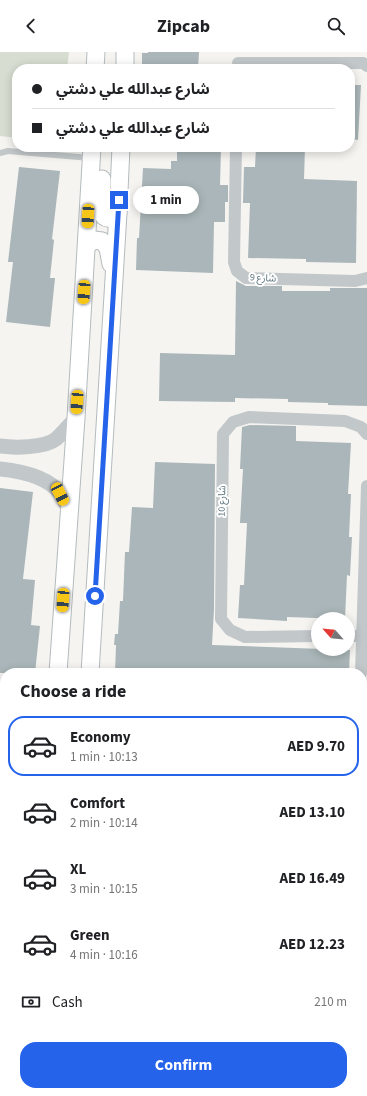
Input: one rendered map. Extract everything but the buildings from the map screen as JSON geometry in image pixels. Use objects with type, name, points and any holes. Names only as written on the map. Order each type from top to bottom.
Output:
[{"type":"main road","points":[[95,64],[96,52]]},
{"type":"main road","points":[[125,52],[125,64]]},
{"type":"main road","points":[[90,668],[114,288],[121,152]]},
{"type":"main road","points":[[92,153],[99,166],[102,176],[101,211],[103,216],[111,219],[116,217],[118,213]]},
{"type":"main road","points":[[58,668],[76,418],[92,153]]},
{"type":"main road","points":[[87,245],[94,240],[98,240],[106,244],[109,253],[114,288]]},
{"type":"street","points":[[238,61],[363,63],[367,66]]},
{"type":"street","name":"شارع 9","points":[[236,152],[234,262],[237,271],[246,278],[355,281],[367,278]]},
{"type":"street","name":"شارع 10","points":[[311,636],[245,637],[230,630],[221,619],[223,434],[232,422],[249,417],[345,421],[361,427],[367,434]]},
{"type":"street","points":[[5,447],[38,446],[55,440],[76,418]]},
{"type":"street","points":[[2,469],[9,468],[15,461],[15,456],[5,447]]},
{"type":"street","points":[[2,469],[26,474],[43,480],[60,494],[69,512]]},
{"type":"street","points":[[361,668],[367,486]]},
{"type":"street","points":[[355,636],[363,636]]},
{"type":"lane","points":[[0,153],[12,151]]},
{"type":"lane","points":[[50,152],[92,153]]},
{"type":"shaded area","points":[[0,52],[69,52],[68,64],[12,64],[12,137],[0,136]]},
{"type":"route","points":[[95,596],[119,200]]}]
